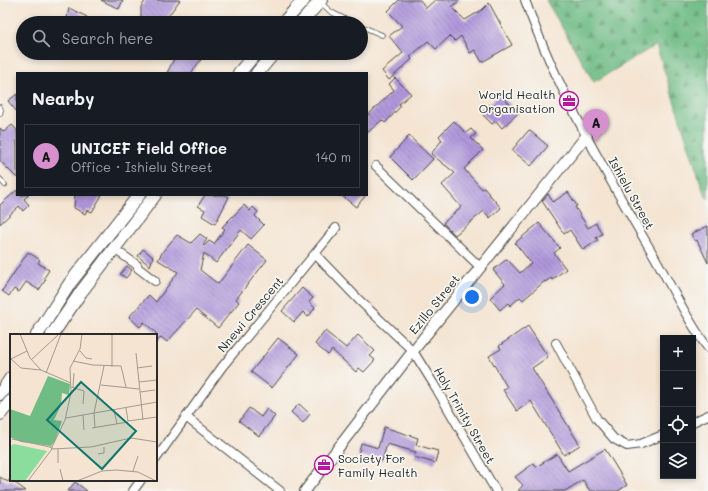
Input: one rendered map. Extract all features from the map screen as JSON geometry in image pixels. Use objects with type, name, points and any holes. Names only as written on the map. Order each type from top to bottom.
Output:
[{"type":"main road","points":[[289,16],[304,0]]},
{"type":"main road","points":[[306,16],[320,1]]},
{"type":"main road","points":[[240,72],[250,60]]},
{"type":"main road","points":[[258,72],[268,60]]},
{"type":"main road","points":[[38,334],[70,283],[138,196]]},
{"type":"main road","points":[[53,334],[81,292],[154,196]]},
{"type":"main road","points":[[0,394],[10,379]]},
{"type":"main road","points":[[0,414],[10,402]]},
{"type":"street","name":"Ishielu Street","points":[[525,0],[535,27],[574,113],[674,294],[708,348]]},
{"type":"street","name":"Ezillo Street","points":[[305,491],[413,351],[587,136]]},
{"type":"street","points":[[376,166],[480,267]]},
{"type":"street","name":"Nnewi Crescent","points":[[157,458],[222,367],[336,228]]},
{"type":"street","points":[[114,248],[130,259],[137,265],[138,268],[156,281]]},
{"type":"street","name":"Holy Trinity Street","points":[[315,254],[360,301],[413,351],[433,382],[496,491]]},
{"type":"street","points":[[556,342],[597,419],[614,439],[627,446],[641,444],[660,436]]},
{"type":"street","points":[[696,420],[708,414]]},
{"type":"street","points":[[186,417],[280,491]]},
{"type":"street","points":[[133,491],[140,481]]},
{"type":"lane","points":[[320,1],[331,12],[339,16]]},
{"type":"lane","points":[[368,29],[382,35]]},
{"type":"lane","points":[[0,107],[0,114]]},
{"type":"lane","points":[[0,179],[5,186]]},
{"type":"green space","points":[[546,0],[708,0],[708,199],[704,193],[656,45],[594,82]]},
{"type":"building","points":[[101,0],[123,0],[119,9]]},
{"type":"building","points":[[146,0],[180,0],[168,16],[141,16],[141,7]]},
{"type":"building","points":[[399,0],[420,0],[426,8],[435,0],[460,0],[452,7],[465,20],[482,10],[489,3],[512,45],[482,62],[475,50],[470,53],[461,36],[455,41],[450,36],[436,49],[428,41],[410,57],[412,59],[389,80],[382,71],[403,53],[389,36],[402,26],[388,11]]},
{"type":"building","points":[[69,8],[85,16],[67,16]]},
{"type":"building","points":[[174,60],[201,60],[192,72],[168,72]]},
{"type":"building","points":[[395,78],[411,94],[399,104],[401,106],[385,123],[382,120],[368,132],[368,115],[394,90],[389,84]]},
{"type":"building","points":[[500,94],[518,113],[502,128],[496,121],[492,124],[481,113]]},
{"type":"building","points":[[16,95],[16,111],[8,101]]},
{"type":"building","points":[[454,121],[466,133],[471,129],[476,134],[471,138],[483,150],[464,169],[482,189],[484,188],[501,208],[490,218],[484,211],[455,235],[443,223],[461,207],[442,185],[455,173],[431,154],[442,140],[439,136]]},
{"type":"building","points":[[12,125],[16,129],[16,177],[0,161],[0,128],[4,132]]},
{"type":"building","points":[[529,130],[548,146],[531,166],[512,150]]},
{"type":"building","points":[[409,136],[433,159],[413,180],[390,157]]},
{"type":"building","points":[[16,191],[16,196],[28,196],[24,199],[29,205],[23,211],[19,206],[0,224],[0,205]]},
{"type":"building","points":[[568,192],[588,228],[596,223],[602,234],[596,238],[598,240],[583,250],[570,230],[564,234],[542,201],[548,194],[553,202]]},
{"type":"building","points":[[75,196],[101,196],[92,212],[87,210],[85,214],[74,208]]},
{"type":"building","points":[[204,196],[229,197],[215,224],[202,216],[205,210],[198,206]]},
{"type":"building","points":[[342,196],[365,196],[356,207]]},
{"type":"building","points":[[244,205],[250,211],[253,207],[258,212],[255,216],[264,225],[251,239],[241,230],[216,263],[204,253],[200,270],[218,284],[248,245],[267,260],[236,299],[239,302],[218,328],[196,310],[167,342],[161,337],[157,342],[157,334],[144,322],[140,327],[129,317],[149,295],[156,302],[178,272],[158,260],[163,251],[177,235],[191,243],[200,234],[207,239],[203,245],[204,246],[209,241],[214,244],[225,229],[222,227]]},
{"type":"building","points":[[539,223],[560,248],[554,253],[566,269],[552,280],[551,278],[545,281],[523,300],[520,297],[510,306],[508,303],[500,310],[490,298],[505,284],[493,270],[507,259],[520,273],[531,263],[515,243]]},
{"type":"building","points":[[708,226],[708,263],[697,240],[695,241],[691,234]]},
{"type":"building","points":[[143,249],[153,257],[150,266],[138,256]]},
{"type":"building","points":[[28,252],[40,260],[38,263],[49,270],[44,278],[46,279],[39,290],[26,282],[19,292],[14,289],[9,296],[2,291]]},
{"type":"building","points":[[127,266],[132,270],[126,278],[120,274]]},
{"type":"building","points":[[302,288],[313,298],[309,302],[315,308],[308,317],[303,312],[294,322],[282,311]]},
{"type":"building","points":[[528,326],[548,357],[532,368],[580,445],[564,455],[531,401],[517,411],[503,390],[507,387],[489,356],[501,349],[499,346]]},
{"type":"building","points":[[325,331],[346,348],[358,335],[375,351],[370,356],[375,360],[364,372],[359,368],[356,372],[332,350],[328,355],[315,344]]},
{"type":"building","points":[[278,338],[299,354],[272,388],[251,372]]},
{"type":"building","points":[[299,404],[310,414],[303,423],[291,412]]},
{"type":"building","points":[[249,408],[261,417],[267,409],[275,416],[259,436],[239,421]]},
{"type":"building","points":[[384,427],[418,438],[416,445],[438,451],[435,463],[414,457],[416,452],[387,444],[382,461],[358,455],[361,443],[378,448]]},
{"type":"building","points":[[605,449],[627,485],[618,491],[590,491],[583,480],[565,491],[518,491],[523,485],[515,477],[534,463],[536,467],[557,454],[568,471]]},
{"type":"building","points":[[0,477],[8,482],[10,479],[10,481],[13,481],[26,491],[0,491]]},
{"type":"building","points":[[75,482],[87,491],[68,491]]},
{"type":"place","name":"World Health Organisation","points":[[569,101]]},
{"type":"place","name":"UNICEF Field Office","points":[[596,142]]},
{"type":"place","name":"Society For Family Health","points":[[324,465]]}]
